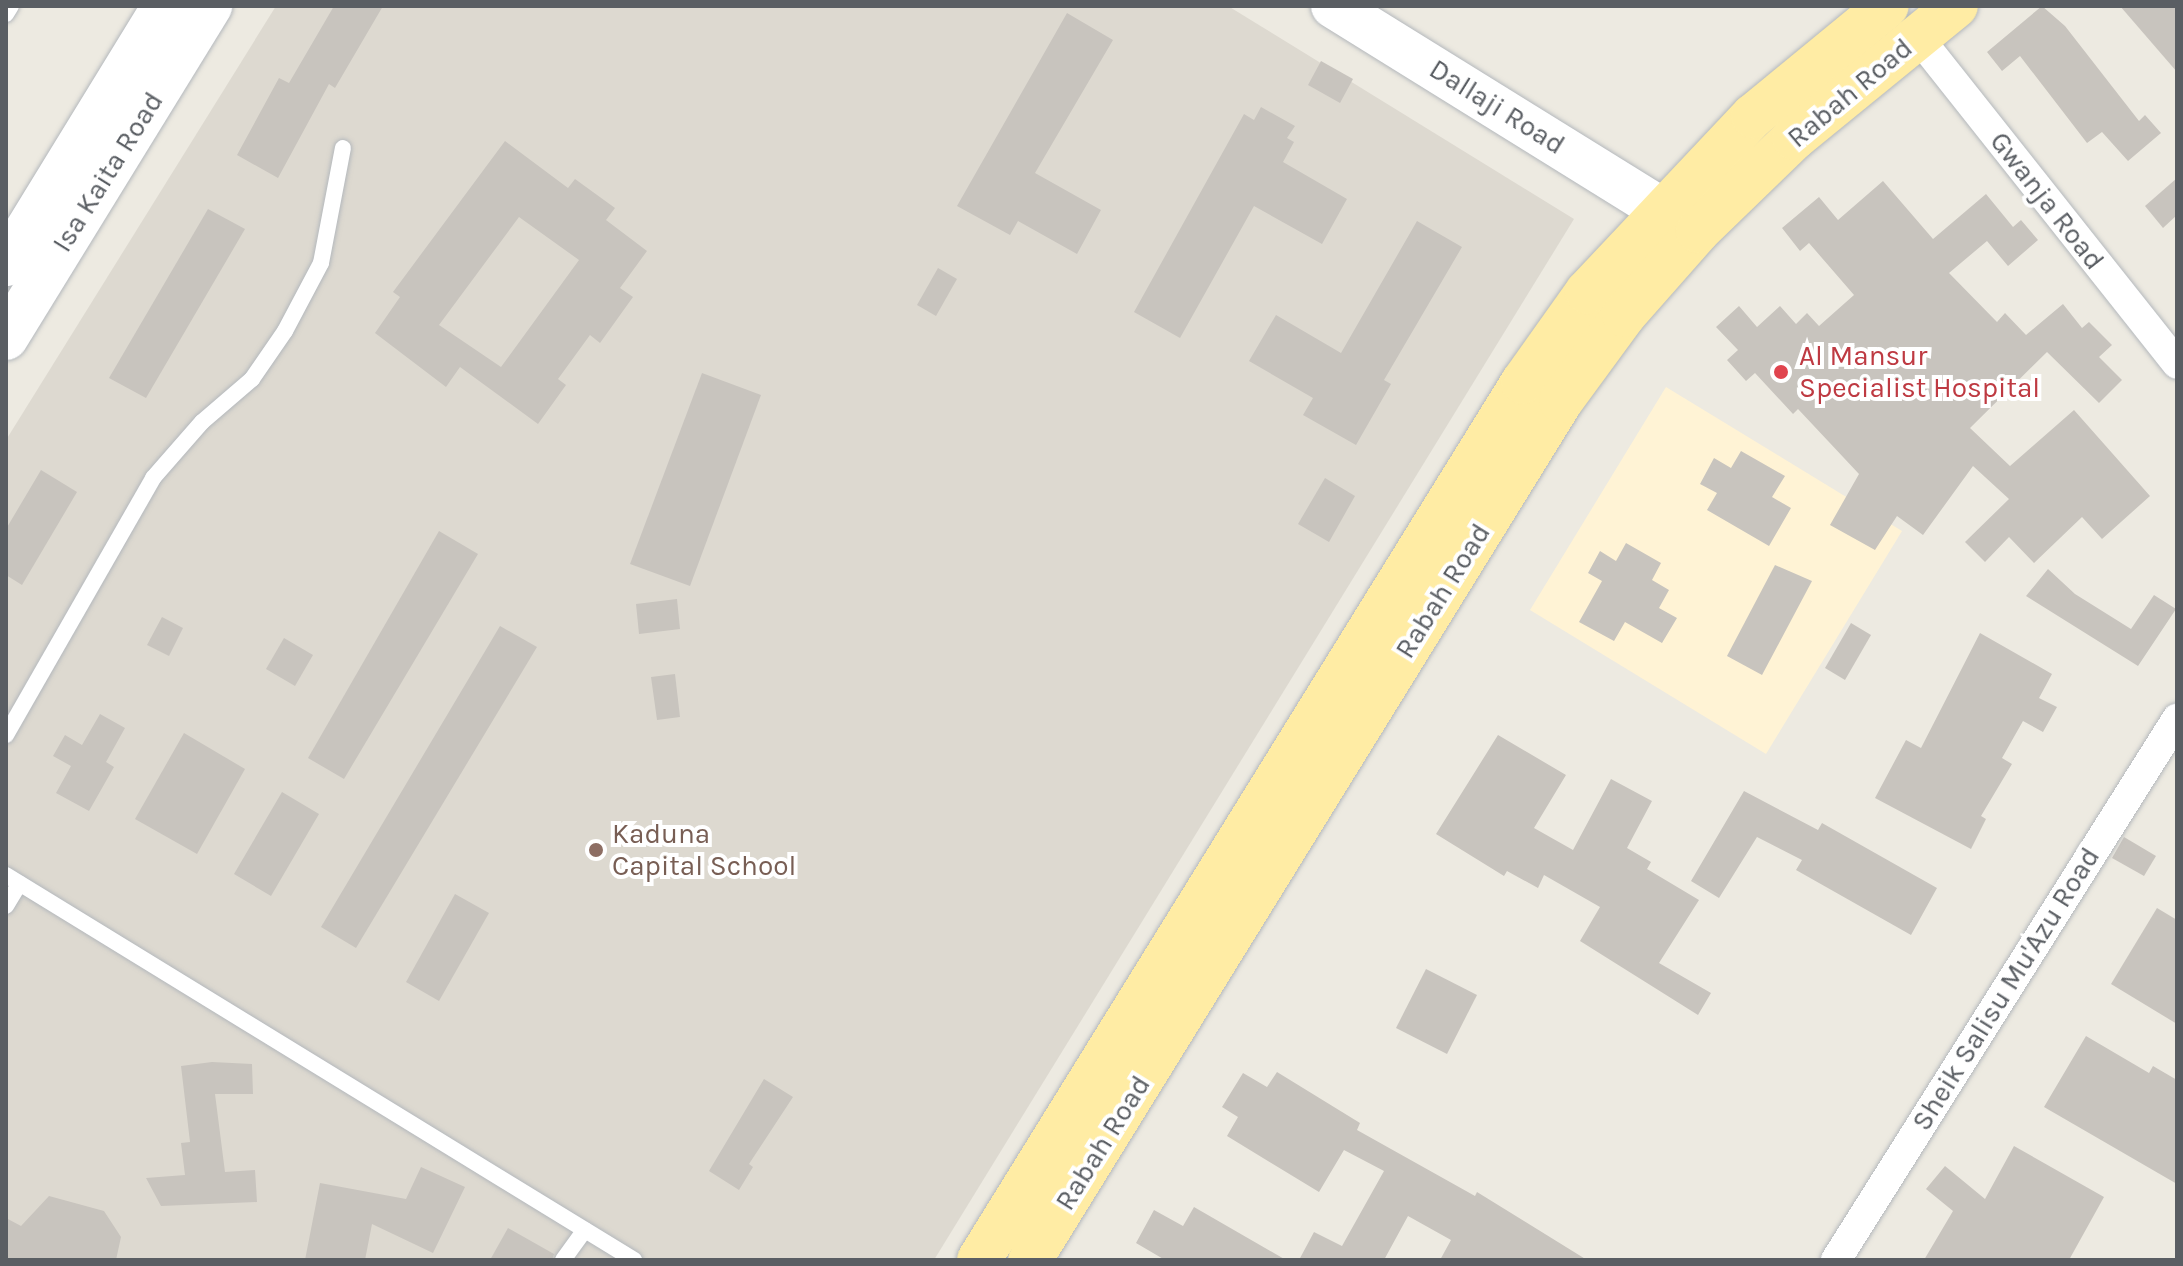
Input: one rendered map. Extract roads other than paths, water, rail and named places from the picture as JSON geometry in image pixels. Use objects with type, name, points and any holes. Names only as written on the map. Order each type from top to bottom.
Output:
[{"type":"main road","name":"Isa Kaita Road","points":[[6,264],[164,6]]},
{"type":"main road","name":"Isa Kaita Road","points":[[6,338],[210,6]]},
{"type":"main road","name":"Dallaji Road","points":[[1333,6],[1661,209]]},
{"type":"main road","name":"Rabah Road","points":[[979,1260],[1523,382],[1587,292],[1661,209],[1753,116],[1887,6]]},
{"type":"main road","name":"Rabah Road","points":[[1030,1260],[1561,401],[1624,315],[1698,231],[1794,138],[1956,6]]},
{"type":"street","name":"Gwanja Road","points":[[1918,37],[2177,364]]},
{"type":"street","name":"Sheik Salisu Mu'Azu Road","points":[[1836,1260],[2177,719]]},
{"type":"lane","points":[[6,14],[11,6]]},
{"type":"lane","points":[[6,735],[153,478],[202,422],[252,379],[285,331],[321,263],[343,148]]},
{"type":"lane","points":[[6,906],[12,879],[634,1260]]},
{"type":"lane","points":[[563,1260],[585,1230]]},
{"type":"place","name":"Al Mansur Specialist Hospital","points":[[1781,372]]},
{"type":"place","name":"Kaduna Capital School","points":[[596,850]]}]
